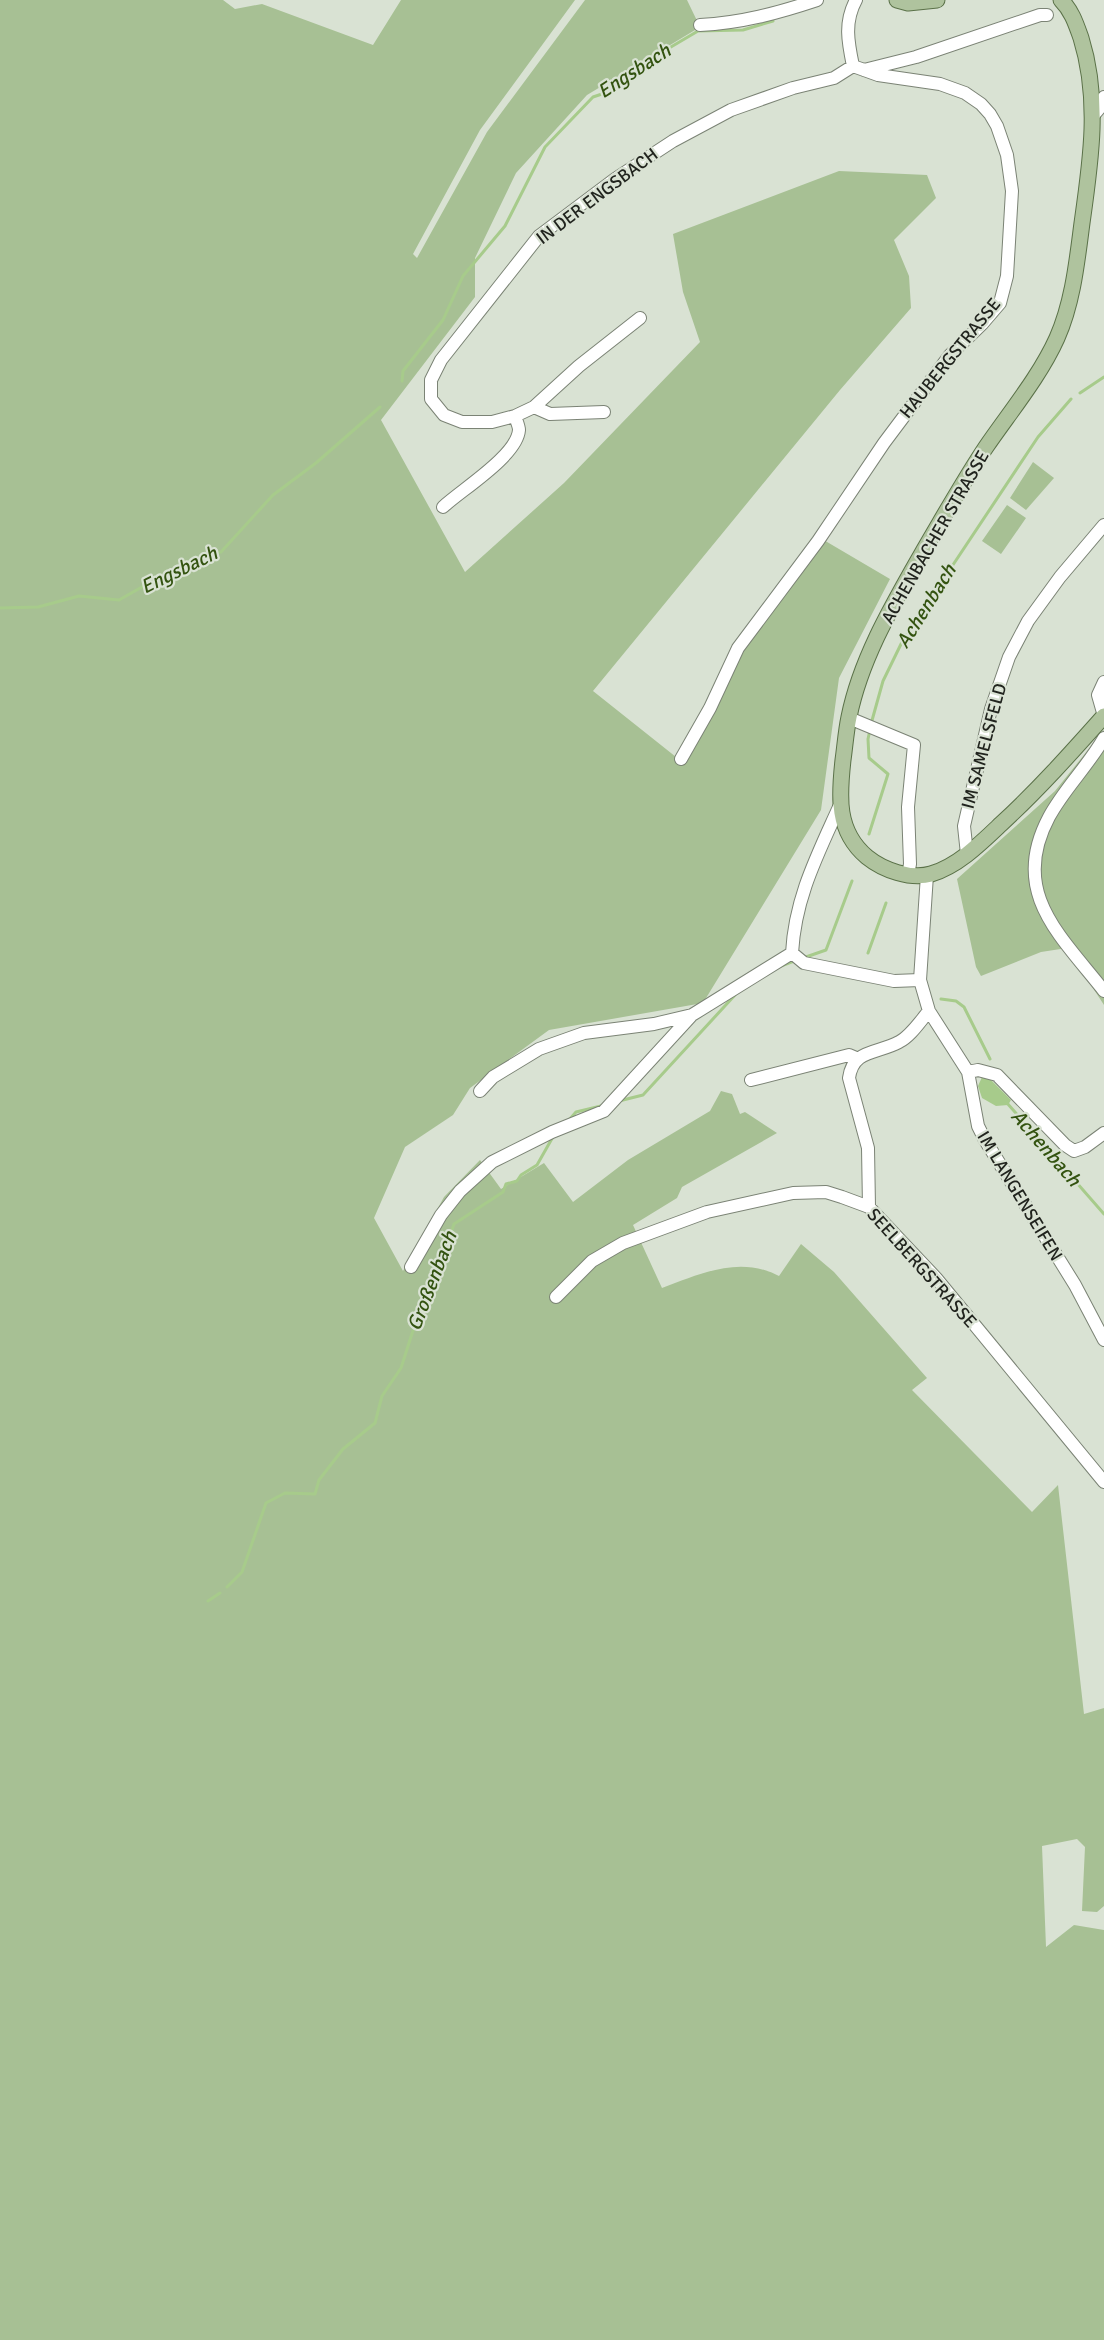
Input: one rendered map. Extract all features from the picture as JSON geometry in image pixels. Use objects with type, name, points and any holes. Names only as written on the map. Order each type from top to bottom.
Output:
[{"type":"main road","points":[[897,0],[908,3],[936,0]]},
{"type":"main road","name":"ACHENBACHER STRASSE","points":[[1061,0],[1074,17],[1086,55],[1093,116],[1089,175],[1078,254],[1066,314],[1048,356],[969,472],[892,606],[859,679],[849,718],[839,807],[845,828],[854,844],[878,865],[908,875],[927,875],[947,867],[967,854],[1030,796],[1104,716]]},
{"type":"street","points":[[700,25],[731,24],[818,0]]},
{"type":"street","points":[[853,0],[847,34],[858,68]]},
{"type":"street","name":"IN DER ENGSBACH","points":[[640,318],[579,366],[534,407],[515,416],[492,422],[462,422],[444,415],[430,399],[431,381],[441,360],[539,236],[615,179],[673,141],[731,110],[793,88],[834,78],[858,68],[916,57],[1040,15],[1047,15]]},
{"type":"street","name":"HAUBERGSTRASSE","points":[[681,759],[710,708],[738,648],[818,541],[884,443],[930,381],[950,355],[1000,303],[1007,276],[1012,191],[1006,155],[997,126],[981,104],[965,93],[940,84],[878,75],[858,68]]},
{"type":"street","points":[[1093,116],[1103,104],[1104,97]]},
{"type":"street","points":[[534,407],[550,414],[604,412]]},
{"type":"street","points":[[443,507],[486,473],[512,447],[519,429],[515,416]]},
{"type":"street","name":"IM SAMELSFELD","points":[[967,854],[964,826],[991,709],[1009,657],[1028,621],[1060,577],[1104,525]]},
{"type":"street","points":[[1104,682],[1098,695],[1104,716]]},
{"type":"street","points":[[849,718],[914,745],[908,807],[910,864],[908,875]]},
{"type":"street","points":[[1104,738],[1049,817],[1037,846],[1034,871],[1036,892],[1051,922],[1104,991]]},
{"type":"street","points":[[792,953],[804,885],[839,807]]},
{"type":"street","name":"IM LANGENSEIFEN","points":[[927,875],[920,980],[929,1011],[968,1072],[978,1126],[985,1140],[1075,1286],[1104,1340]]},
{"type":"street","points":[[792,953],[804,963],[894,981],[920,980]]},
{"type":"street","points":[[411,1267],[441,1215],[472,1178],[492,1162],[552,1131],[604,1111],[692,1015],[792,953]]},
{"type":"street","points":[[869,1207],[868,1148],[849,1078],[850,1067],[856,1058],[902,1041],[929,1011]]},
{"type":"street","points":[[480,1091],[493,1077],[539,1049],[550,1045],[584,1033],[654,1024],[692,1015]]},
{"type":"street","points":[[751,1080],[849,1055],[856,1058]]},
{"type":"street","points":[[968,1072],[978,1070],[997,1075],[1065,1145],[1074,1151],[1085,1147],[1104,1133]]},
{"type":"street","name":"SEELBERGSTRASSE","points":[[556,1297],[592,1261],[622,1243],[707,1212],[794,1193],[826,1192],[869,1207],[936,1278],[1104,1482]]},
{"type":"shaded area","points":[[0,0],[223,0],[235,9],[262,4],[373,45],[401,0],[575,0],[480,130],[413,254],[417,258],[487,132],[585,0],[687,0],[700,27],[587,95],[516,173],[475,258],[475,297],[381,420],[465,572],[564,483],[700,342],[683,292],[673,234],[839,171],[927,175],[936,198],[894,240],[909,276],[911,308],[840,390],[593,691],[676,757],[743,637],[822,539],[890,579],[839,678],[821,810],[703,1003],[549,1030],[470,1088],[453,1115],[405,1147],[374,1218],[403,1271],[444,1197],[480,1160],[501,1189],[544,1163],[573,1202],[628,1160],[710,1111],[721,1091],[732,1094],[740,1114],[745,1112],[777,1133],[682,1187],[677,1198],[633,1225],[662,1288],[705,1273],[734,1267],[764,1270],[779,1276],[801,1244],[834,1272],[927,1378],[912,1390],[1032,1512],[1058,1485],[1084,1714],[1104,1708],[1104,1906],[1097,1912],[1082,1911],[1085,1847],[1077,1839],[1042,1846],[1046,1947],[1074,1925],[1104,1930],[1104,2340],[0,2340]]},
{"type":"shaded area","points":[[1033,462],[1054,478],[1026,510],[1010,498]]},
{"type":"shaded area","points":[[1007,505],[1026,518],[1001,554],[982,541]]},
{"type":"shaded area","points":[[1104,730],[1104,1005],[1067,948],[1041,952],[981,976],[976,967],[957,879],[1055,791]]},
{"type":"shaded area","points":[[982,1077],[990,1079],[1011,1100],[1008,1105],[996,1106],[982,1098],[978,1086]]},
{"type":"waterway","name":"Engsbach","points":[[402,381],[403,371],[443,320],[463,276],[505,226],[545,147],[593,97],[608,92],[623,82],[637,67],[698,31],[743,30],[773,21]]},
{"type":"waterway","name":"Achenbach","points":[[1080,393],[1104,377]]},
{"type":"waterway","name":"Achenbach","points":[[871,724],[883,681],[903,640],[1038,437],[1071,399]]},
{"type":"waterway","name":"Engsbach","points":[[0,608],[38,607],[79,596],[119,600],[149,583],[180,574],[202,556],[221,552],[273,495],[316,463],[380,407]]},
{"type":"waterway","name":"Achenbach","points":[[869,834],[888,774],[869,758],[870,730]]},
{"type":"waterway","name":"Großenbach","points":[[803,958],[826,950],[852,881]]},
{"type":"waterway","name":"Achenbach","points":[[868,953],[886,903]]},
{"type":"waterway","name":"Großenbach","points":[[781,966],[794,961]]},
{"type":"waterway","name":"Großenbach","points":[[619,1101],[643,1095],[735,995]]},
{"type":"waterway","name":"Achenbach","points":[[941,999],[956,1001],[964,1007],[990,1059]]},
{"type":"waterway","name":"Achenbach","points":[[1007,1103],[1104,1214]]},
{"type":"waterway","name":"Großenbach","points":[[569,1120],[576,1112],[601,1106]]},
{"type":"waterway","name":"Großenbach","points":[[227,1587],[242,1572],[266,1503],[285,1493],[315,1494],[319,1480],[343,1449],[375,1423],[382,1396],[401,1368],[418,1315],[428,1302],[454,1224],[503,1192],[506,1184],[517,1181],[521,1175],[537,1165],[554,1135]]},
{"type":"waterway","name":"Großenbach","points":[[208,1601],[220,1593]]}]
